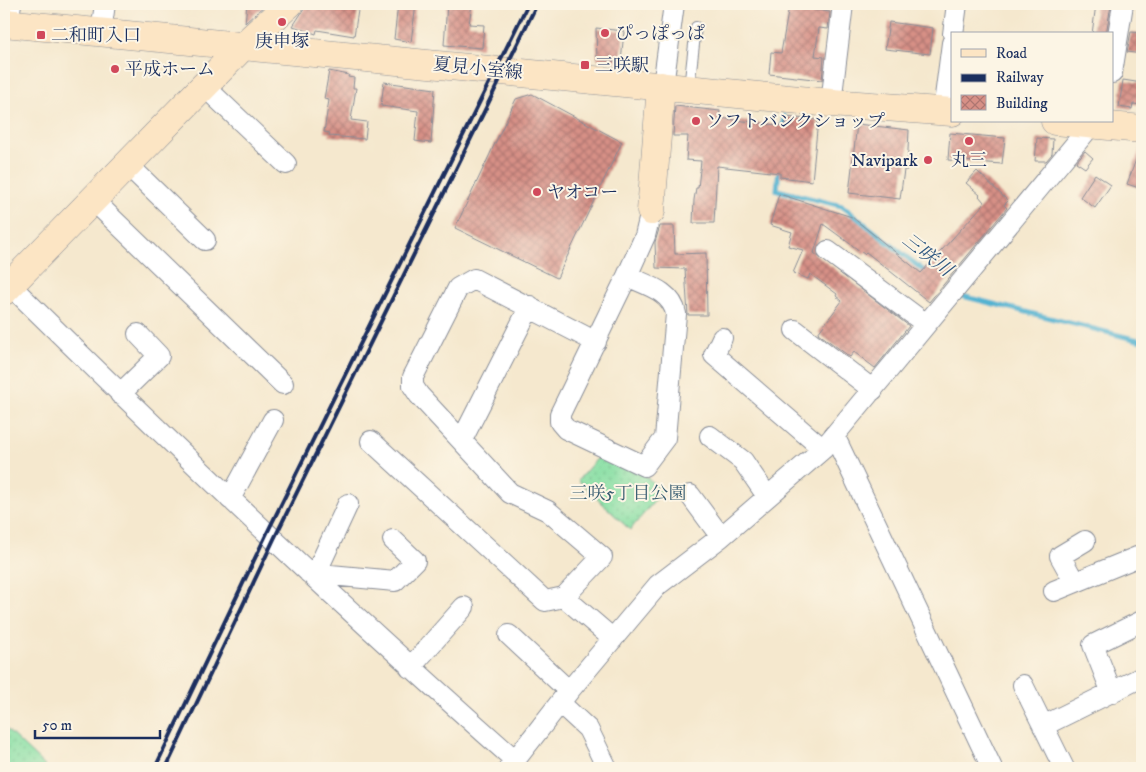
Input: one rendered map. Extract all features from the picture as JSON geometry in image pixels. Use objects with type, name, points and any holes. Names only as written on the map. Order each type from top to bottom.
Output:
[{"type":"main road","points":[[7,288],[244,45],[289,4]]},
{"type":"main road","name":"夏見小室線","points":[[7,16],[101,32],[831,103],[948,112]]},
{"type":"main road","points":[[650,211],[671,87]]},
{"type":"main road","points":[[1071,122],[1142,129]]},
{"type":"street","points":[[101,32],[105,4]]},
{"type":"street","points":[[671,87],[674,4]]},
{"type":"street","points":[[831,103],[843,4]]},
{"type":"street","points":[[954,32],[957,4]]},
{"type":"street","points":[[1114,60],[1123,4]]},
{"type":"street","points":[[948,112],[951,60]]},
{"type":"street","points":[[204,86],[286,164]]},
{"type":"street","points":[[7,288],[230,500],[313,573],[512,764],[658,585],[721,537],[828,442],[926,324],[1100,124]]},
{"type":"street","points":[[127,164],[205,240]]},
{"type":"street","points":[[93,200],[283,384]]},
{"type":"street","points":[[627,276],[669,296],[674,304],[676,314],[665,438],[644,466],[566,429],[560,422],[560,414],[645,236],[650,211]]},
{"type":"street","points":[[828,251],[926,324]]},
{"type":"street","points":[[371,441],[545,601],[564,597],[602,558],[548,511],[510,493],[419,395],[413,386],[413,377],[458,288],[465,282],[474,279],[530,306],[596,342]]},
{"type":"street","points":[[462,440],[530,306]]},
{"type":"street","points":[[795,330],[873,390]]},
{"type":"street","points":[[120,394],[159,356],[138,334]]},
{"type":"street","points":[[722,338],[714,355],[828,442],[992,768]]},
{"type":"street","points":[[230,500],[273,420]]},
{"type":"street","points":[[710,436],[742,461],[767,496]]},
{"type":"street","points":[[690,495],[721,537]]},
{"type":"street","points":[[313,573],[348,504]]},
{"type":"street","points":[[313,573],[395,581],[415,561],[393,540]]},
{"type":"street","points":[[1074,581],[1060,556],[1085,541]]},
{"type":"street","points":[[1054,591],[1074,581],[1142,555]]},
{"type":"street","points":[[564,597],[613,640]]},
{"type":"street","points":[[410,668],[464,607]]},
{"type":"street","points":[[1112,693],[1093,645],[1142,621]]},
{"type":"street","points":[[509,635],[565,697],[588,729],[607,768]]},
{"type":"street","points":[[1043,726],[1142,677]]},
{"type":"street","points":[[1023,685],[1064,768]]},
{"type":"lane","points":[[671,87],[696,27]]},
{"type":"green space","name":"三咲5丁目公園","points":[[602,453],[643,474],[663,491],[630,530],[578,480]]},
{"type":"green space","points":[[4,727],[47,768],[4,768]]},
{"type":"building","points":[[247,4],[266,4],[245,23]]},
{"type":"building","points":[[304,4],[359,4],[354,36],[317,30],[316,34],[293,26],[304,9]]},
{"type":"building","points":[[398,4],[416,4],[411,42],[394,39]]},
{"type":"building","points":[[447,4],[472,4],[469,24],[484,25],[482,48],[444,45]]},
{"type":"building","points":[[1096,4],[1111,5],[1106,32],[1092,32]]},
{"type":"building","points":[[789,6],[830,12],[828,29],[819,28],[815,56],[824,57],[822,80],[769,74],[771,52],[781,53]]},
{"type":"building","points":[[889,22],[933,28],[930,54],[885,49]]},
{"type":"building","points":[[596,28],[624,31],[621,62],[597,59]]},
{"type":"building","points":[[1131,32],[1142,33],[1142,54],[1127,52]]},
{"type":"building","points":[[329,71],[349,75],[348,77],[354,78],[353,88],[356,88],[351,120],[367,122],[365,139],[329,136],[330,133],[324,132],[329,100],[324,99]]},
{"type":"building","points":[[1123,80],[1142,83],[1142,105],[1133,104],[1132,109],[1119,107]]},
{"type":"building","points":[[384,82],[435,89],[431,143],[415,141],[418,111],[381,106]]},
{"type":"building","points":[[532,94],[622,142],[557,278],[455,228],[516,99]]},
{"type":"building","points":[[675,106],[720,111],[719,118],[785,126],[786,117],[818,120],[812,181],[780,177],[780,173],[717,166],[714,223],[693,223],[694,200],[696,188],[698,188],[701,161],[686,160],[688,136],[673,136]]},
{"type":"building","points":[[857,124],[909,130],[907,170],[904,170],[900,199],[849,193]]},
{"type":"building","points":[[950,133],[1005,138],[1002,164],[948,160]]},
{"type":"building","points":[[1037,138],[1053,139],[1052,154],[1046,161],[1035,161]]},
{"type":"building","points":[[1142,146],[1142,189],[1127,184]]},
{"type":"building","points":[[1085,151],[1093,158],[1085,168],[1076,162]]},
{"type":"building","points":[[977,171],[1008,201],[1004,205],[1007,208],[929,302],[866,252],[864,254],[823,224],[814,253],[909,326],[875,368],[854,352],[850,357],[818,333],[842,301],[836,296],[837,294],[810,274],[808,279],[793,273],[803,250],[788,246],[792,232],[770,225],[779,194],[852,217],[921,273],[983,205],[984,202],[980,195],[966,183]]},
{"type":"building","points":[[1095,174],[1111,185],[1095,208],[1080,197]]},
{"type":"building","points":[[660,226],[674,226],[675,254],[706,253],[707,315],[688,315],[685,269],[656,268],[655,242]]},
{"type":"waterway","name":"三咲川","points":[[782,132],[784,116]]},
{"type":"waterway","name":"三咲川","points":[[779,168],[777,190],[842,206],[928,274]]},
{"type":"waterway","name":"三咲川","points":[[958,295],[1142,341]]},
{"type":"railway","points":[[155,768],[267,533],[528,4]]},
{"type":"railway","points":[[166,768],[274,539],[537,4]]},
{"type":"place","name":"庚申塚","points":[[282,22]]},
{"type":"place","name":"ぴっぽっぱ","points":[[605,33]]},
{"type":"place","name":"二和町入口","points":[[41,35]]},
{"type":"place","name":"三咲駅","points":[[585,65]]},
{"type":"place","name":"平成ホーム","points":[[115,69]]},
{"type":"place","name":"ソフトバンクショップ","points":[[696,121]]},
{"type":"place","name":"丸三","points":[[969,141]]},
{"type":"place","name":"Navipark","points":[[928,160]]},
{"type":"place","name":"ヤオコー","points":[[537,192]]}]
